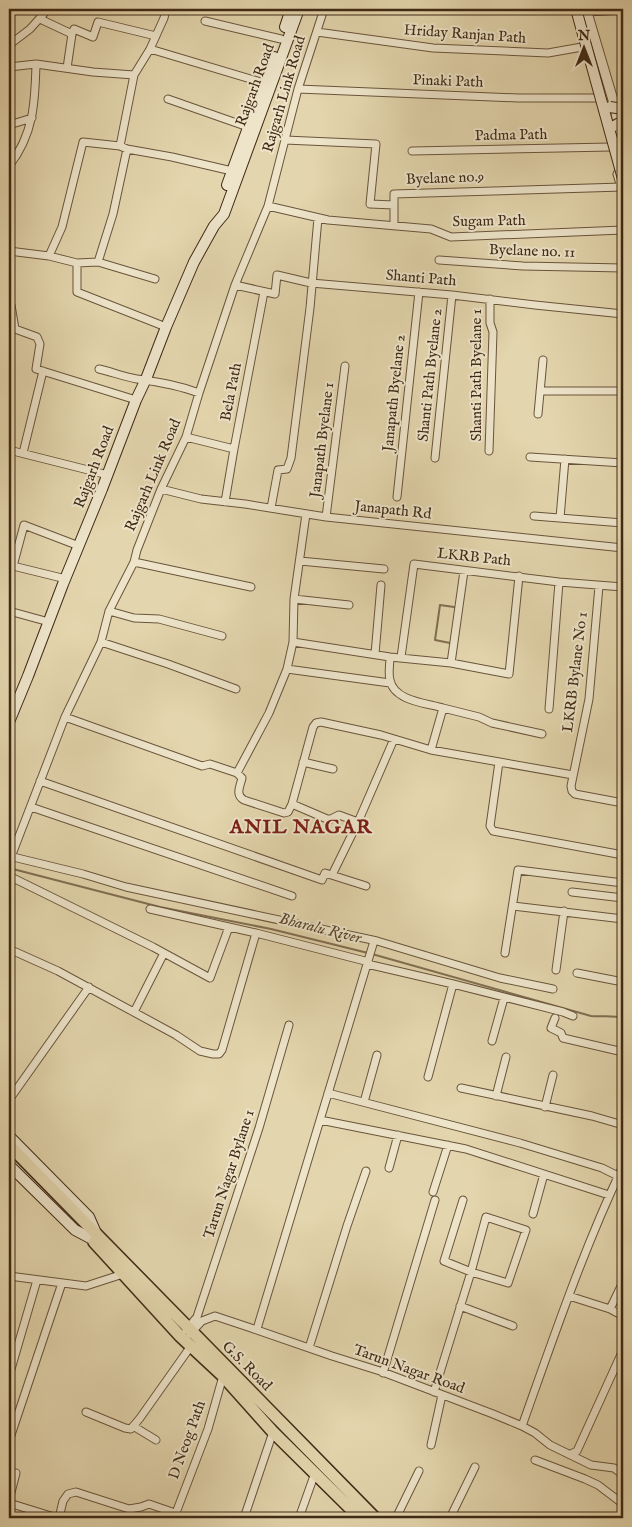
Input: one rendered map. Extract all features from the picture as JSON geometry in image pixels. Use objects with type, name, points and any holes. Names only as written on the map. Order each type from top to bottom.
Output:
[{"type":"main road","name":"Rajgarh Road","points":[[214,226],[291,9]]},
{"type":"main road","name":"Rajgarh Road","points":[[9,722],[166,327],[194,262],[214,226],[224,214],[299,9]]},
{"type":"main road","points":[[576,9],[623,185]]},
{"type":"main road","points":[[584,10],[612,106],[623,163]]},
{"type":"main road","points":[[612,106],[623,109]]},
{"type":"main road","points":[[9,1136],[89,1217],[94,1237]]},
{"type":"main road","points":[[9,1146],[94,1237],[123,1274],[187,1336],[273,1432],[355,1516]]},
{"type":"main road","points":[[9,1155],[82,1224]]},
{"type":"main road","points":[[9,1165],[75,1230],[94,1237]]},
{"type":"main road","name":"G.S. Road","points":[[94,1237],[187,1336],[375,1518]]},
{"type":"street","points":[[9,45],[30,29],[48,9]]},
{"type":"street","points":[[98,262],[113,214],[134,74],[150,49],[166,9]]},
{"type":"street","name":"Rajgarh Link Road","points":[[10,856],[65,717],[101,642],[109,611],[134,562],[161,489],[186,437],[235,285],[268,206],[298,89],[324,9]]},
{"type":"street","points":[[571,9],[597,98],[612,106]]},
{"type":"street","points":[[584,10],[623,10]]},
{"type":"street","points":[[40,19],[72,34]]},
{"type":"street","points":[[67,68],[74,29],[93,37],[98,22],[156,36]]},
{"type":"street","points":[[205,22],[281,39]]},
{"type":"street","name":"Hriday Ranjan Path","points":[[316,32],[433,48],[548,53],[582,47]]},
{"type":"street","points":[[150,49],[264,83]]},
{"type":"street","points":[[9,166],[16,156],[30,126],[35,101],[36,64]]},
{"type":"street","points":[[9,67],[36,64],[93,72],[134,74]]},
{"type":"street","name":"Pinaki Path","points":[[298,89],[518,98],[597,98]]},
{"type":"street","points":[[168,99],[248,127]]},
{"type":"street","points":[[9,125],[32,118]]},
{"type":"street","points":[[617,126],[611,147],[623,185]]},
{"type":"street","points":[[617,126],[623,147]]},
{"type":"street","name":"Byelane no.9","points":[[285,140],[376,144],[370,204],[394,204],[394,194],[623,185]]},
{"type":"street","points":[[49,256],[62,227],[83,142],[172,157],[232,171]]},
{"type":"street","name":"Padma Path","points":[[412,151],[611,147]]},
{"type":"street","points":[[394,204],[394,226]]},
{"type":"street","name":"Sugam Path","points":[[268,206],[318,218],[431,229],[451,237],[623,230]]},
{"type":"street","points":[[271,508],[278,470],[287,469],[291,458],[310,308],[318,218]]},
{"type":"street","points":[[9,251],[49,256],[77,263],[98,262],[155,279]]},
{"type":"street","name":"Byelane no. 11","points":[[439,260],[523,266],[623,268]]},
{"type":"street","points":[[77,263],[77,292],[166,327]]},
{"type":"street","name":"Shanti Path","points":[[264,292],[276,294],[277,275],[311,283],[452,295],[623,314]]},
{"type":"street","points":[[235,285],[264,292]]},
{"type":"street","name":"Bela Path","points":[[226,502],[264,292]]},
{"type":"street","name":"Janapath Byelane 2","points":[[396,497],[419,292]]},
{"type":"street","name":"Shanti Path Byelane 2","points":[[436,458],[452,295]]},
{"type":"street","name":"Shanti Path Byelane 1","points":[[489,450],[493,332],[490,322],[490,299]]},
{"type":"street","points":[[9,304],[11,304],[15,329],[37,337],[40,344],[36,369],[136,400]]},
{"type":"street","points":[[538,414],[543,360]]},
{"type":"street","name":"Janapath Byelane 1","points":[[326,517],[345,366]]},
{"type":"street","points":[[99,369],[199,392]]},
{"type":"street","points":[[23,453],[43,371]]},
{"type":"street","points":[[540,391],[623,391]]},
{"type":"street","points":[[186,437],[234,450]]},
{"type":"street","points":[[9,450],[108,475]]},
{"type":"street","points":[[530,457],[623,463]]},
{"type":"street","points":[[560,518],[565,459]]},
{"type":"street","name":"Janapath Rd","points":[[161,489],[201,499],[326,517],[623,548]]},
{"type":"street","points":[[237,773],[269,713],[287,669],[293,642],[294,599],[306,514]]},
{"type":"street","points":[[534,516],[623,523]]},
{"type":"street","points":[[66,579],[13,566],[24,525],[79,546]]},
{"type":"street","points":[[300,561],[384,569]]},
{"type":"street","points":[[134,562],[251,587]]},
{"type":"street","name":"LKRB Path","points":[[401,657],[414,564],[559,582],[623,587]]},
{"type":"street","points":[[451,663],[464,571]]},
{"type":"street","points":[[293,642],[390,657],[451,663],[509,674],[519,576]]},
{"type":"street","points":[[549,709],[559,582]]},
{"type":"street","points":[[375,654],[381,585]]},
{"type":"street","name":"LKRB Bylane No 1","points":[[599,586],[588,699],[570,786],[575,794],[623,802]]},
{"type":"street","points":[[294,599],[349,605]]},
{"type":"street","points":[[9,610],[49,622]]},
{"type":"street","points":[[109,611],[134,618],[159,619],[222,636]]},
{"type":"street","points":[[101,642],[236,689]]},
{"type":"street","points":[[390,657],[390,683],[398,694],[405,698],[479,717],[492,723],[542,734]]},
{"type":"street","points":[[287,669],[390,683]]},
{"type":"street","points":[[431,750],[443,708]]},
{"type":"street","points":[[65,717],[202,766],[210,764],[237,773],[242,778],[239,797],[284,813],[288,812],[292,804],[313,727],[316,723],[322,722],[431,750],[573,775]]},
{"type":"street","points":[[332,875],[358,822],[394,739]]},
{"type":"street","points":[[303,762],[333,769]]},
{"type":"street","points":[[498,762],[490,826],[493,831],[623,856]]},
{"type":"street","points":[[40,781],[322,880],[325,874],[366,886]]},
{"type":"street","points":[[292,804],[327,819],[339,815],[358,822]]},
{"type":"street","points":[[30,807],[292,896]]},
{"type":"street","points":[[10,856],[84,874],[126,887],[374,941],[500,978],[553,989]]},
{"type":"street","points":[[504,953],[518,870],[623,883]]},
{"type":"street","points":[[9,876],[210,978],[229,927]]},
{"type":"street","points":[[572,892],[623,898]]},
{"type":"street","points":[[513,906],[623,919]]},
{"type":"street","points":[[150,909],[256,933],[365,961],[367,964],[454,984],[573,1016]]},
{"type":"street","points":[[556,970],[564,911]]},
{"type":"street","points":[[9,949],[45,964],[89,987],[176,1035],[200,1051],[219,1054],[222,1050],[256,933]]},
{"type":"street","points":[[257,1330],[374,941]]},
{"type":"street","points":[[134,1012],[164,953]]},
{"type":"street","points":[[577,972],[623,982]]},
{"type":"street","points":[[428,1077],[454,984]]},
{"type":"street","points":[[9,1100],[89,987]]},
{"type":"street","points":[[492,1041],[504,998]]},
{"type":"street","points":[[555,1018],[551,1028],[561,1033],[563,1038],[623,1052]]},
{"type":"street","name":"Tarun Nagar Bylane 1","points":[[187,1336],[197,1317],[215,1264],[290,1025]]},
{"type":"street","points":[[364,1102],[377,1056]]},
{"type":"street","points":[[496,1096],[506,1057]]},
{"type":"street","points":[[545,1107],[553,1075]]},
{"type":"street","points":[[461,1088],[592,1116],[623,1125]]},
{"type":"street","points":[[328,1093],[520,1143],[602,1168],[618,1176]]},
{"type":"street","points":[[320,1120],[466,1149],[609,1195]]},
{"type":"street","points":[[389,1168],[398,1135]]},
{"type":"street","points":[[433,1192],[448,1145]]},
{"type":"street","points":[[522,1426],[609,1195],[623,1166]]},
{"type":"street","points":[[309,1348],[366,1171]]},
{"type":"street","points":[[533,1214],[544,1174]]},
{"type":"street","points":[[383,1373],[435,1200]]},
{"type":"street","points":[[434,1392],[471,1272],[486,1217],[526,1230],[508,1283],[471,1272],[444,1261],[463,1200]]},
{"type":"street","points":[[9,1276],[86,1286],[123,1274]]},
{"type":"street","points":[[9,1376],[38,1280]]},
{"type":"street","points":[[610,1309],[623,1282]]},
{"type":"street","points":[[9,1441],[62,1283]]},
{"type":"street","points":[[570,1296],[610,1309],[623,1316]]},
{"type":"street","points":[[460,1306],[513,1326]]},
{"type":"street","name":"Tarun Nagar Road","points":[[187,1336],[202,1321],[214,1316],[383,1373],[522,1426],[535,1433],[550,1445],[591,1465],[614,1468],[623,1475]]},
{"type":"street","points":[[86,1412],[131,1429],[187,1336]]},
{"type":"street","points":[[570,1454],[577,1451],[623,1350]]},
{"type":"street","name":"D Neog Path","points":[[59,1518],[63,1501],[68,1494],[76,1492],[129,1509],[141,1508],[148,1504],[175,1516],[208,1429],[223,1376]]},
{"type":"street","points":[[432,1445],[442,1395]]},
{"type":"street","points":[[134,1426],[156,1440]]},
{"type":"street","points":[[244,1518],[273,1432]]},
{"type":"street","points":[[535,1460],[585,1478],[598,1485],[623,1504]]},
{"type":"street","points":[[450,1518],[475,1468]]},
{"type":"street","points":[[396,1518],[419,1471]]},
{"type":"street","points":[[16,1473],[9,1502],[53,1518]]},
{"type":"street","points":[[299,1518],[314,1473]]},
{"type":"waterway","points":[[450,643],[435,640],[440,605],[454,607]]},
{"type":"waterway","name":"Bharalu River","points":[[9,868],[160,907],[271,929],[368,953]]},
{"type":"waterway","name":"Bharalu River","points":[[372,954],[591,1016],[623,1018]]},
{"type":"district","name":"ANIL NAGAR","points":[[301,827]]}]
